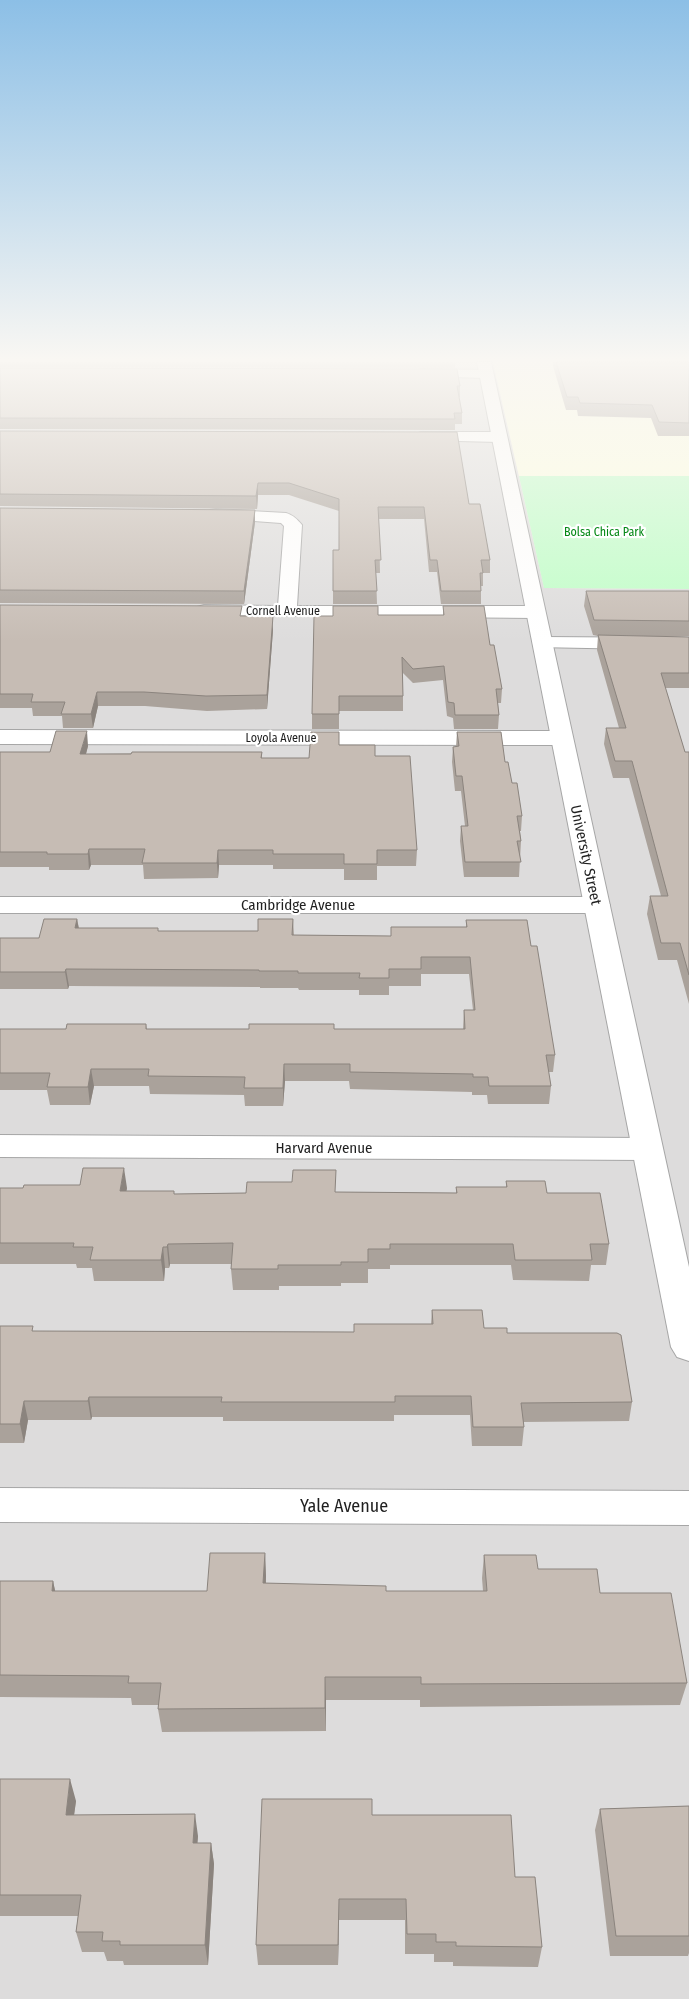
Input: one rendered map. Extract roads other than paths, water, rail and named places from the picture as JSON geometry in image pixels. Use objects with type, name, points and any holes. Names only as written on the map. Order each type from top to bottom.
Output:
[{"type":"street","name":"University Street","points":[[503,455],[689,1348]]},
{"type":"street","points":[[199,514],[239,514],[286,518],[292,525],[287,611]]},
{"type":"street","name":"Cornell Avenue","points":[[188,611],[536,612]]},
{"type":"street","points":[[542,643],[689,644]]},
{"type":"street","name":"Loyola Avenue","points":[[0,737],[562,738]]},
{"type":"street","name":"Cambridge Avenue","points":[[0,904],[597,905]]},
{"type":"street","name":"Harvard Avenue","points":[[0,1146],[648,1149]]},
{"type":"street","name":"Yale Avenue","points":[[0,1505],[689,1508]]},
{"type":"park label","name":"Bolsa Chica Park","points":[[604,532]]}]
